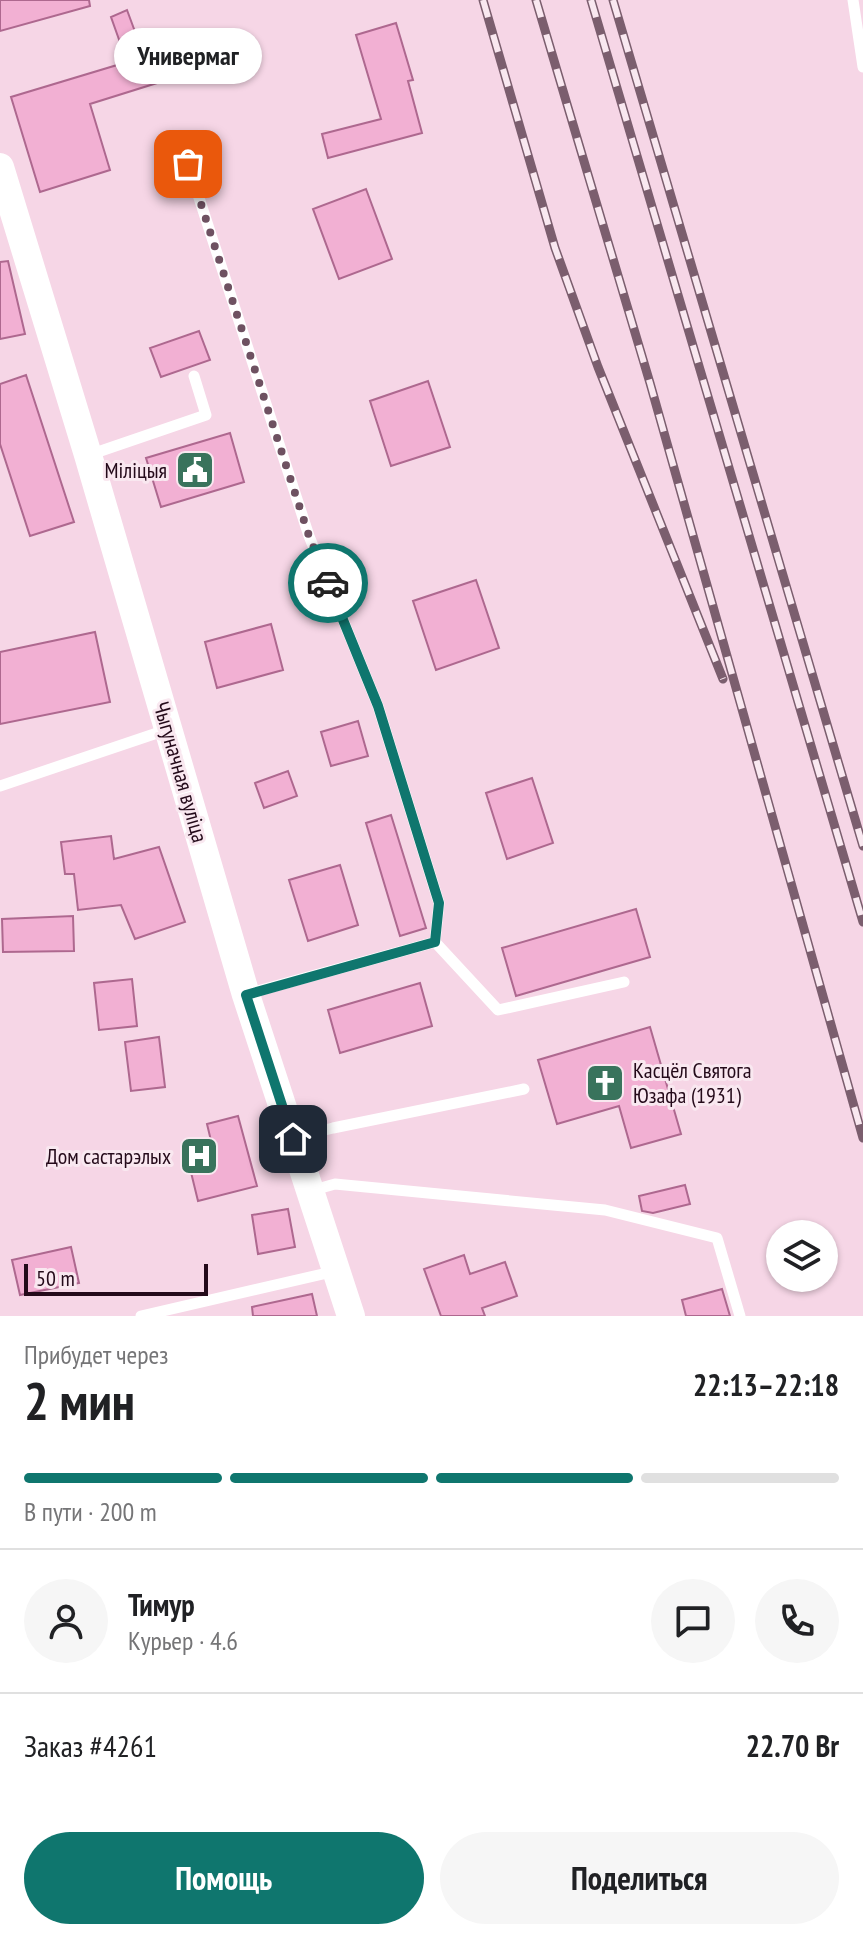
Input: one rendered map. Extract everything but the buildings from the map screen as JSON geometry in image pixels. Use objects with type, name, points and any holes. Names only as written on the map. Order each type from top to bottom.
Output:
[{"type":"street","name":"Чыгуначная вуліца","points":[[0,167],[9,226],[88,455],[246,995],[351,1316]]},
{"type":"lane","points":[[853,0],[863,67]]},
{"type":"lane","points":[[188,164],[309,536],[378,706],[439,903],[435,942],[498,1010],[624,982]]},
{"type":"lane","points":[[88,455],[206,415],[194,376]]},
{"type":"lane","points":[[0,786],[169,730]]},
{"type":"lane","points":[[246,995],[435,942]]},
{"type":"lane","points":[[293,1139],[524,1089]]},
{"type":"lane","points":[[309,1191],[335,1184],[605,1210],[717,1238],[740,1316]]},
{"type":"lane","points":[[141,1316],[336,1271]]},
{"type":"railway","points":[[483,0],[555,248],[598,367],[723,679]]},
{"type":"railway","points":[[536,0],[650,383],[863,1138]]},
{"type":"railway","points":[[591,0],[863,922]]},
{"type":"railway","points":[[613,0],[863,846]]},
{"type":"way so far","points":[[188,164],[309,536],[328,583]]},
{"type":"place","name":"Универмаг","points":[[188,164]]},
{"type":"place","name":"Міліцыя","points":[[195,470]]},
{"type":"place","name":"Касцёл Святога Юзафа (1931)","points":[[605,1083]]},
{"type":"place","name":"Дом састарэлых","points":[[199,1156]]},
{"type":"route","points":[[293,1139],[246,995],[435,942],[439,903],[378,706],[328,583]]}]
